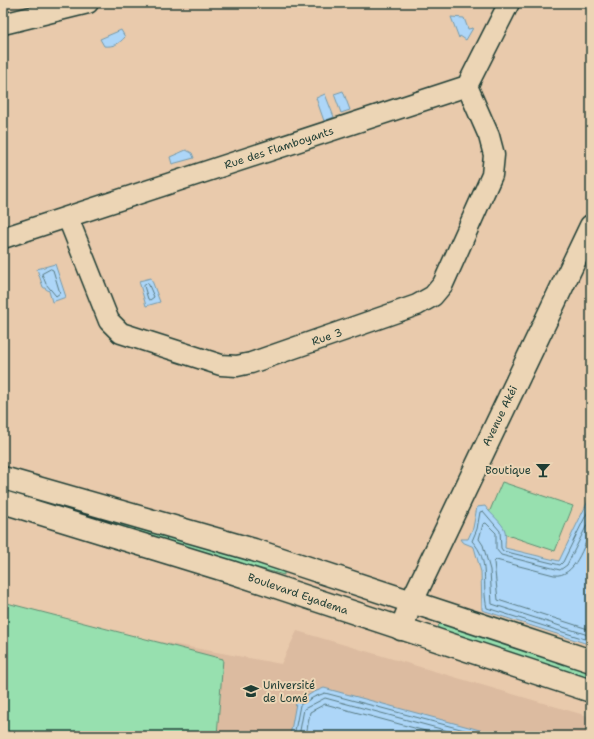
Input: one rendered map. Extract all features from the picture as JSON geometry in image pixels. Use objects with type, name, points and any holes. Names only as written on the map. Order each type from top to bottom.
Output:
[{"type":"main road","name":"Avenue Akéi","points":[[402,629],[412,601],[591,226]]},
{"type":"main road","points":[[3,478],[254,550],[591,660]]},
{"type":"main road","name":"Boulevard Eyadema","points":[[3,502],[230,572],[591,692]]},
{"type":"street","points":[[3,24],[42,10],[88,3]]},
{"type":"street","points":[[467,86],[509,3]]},
{"type":"street","name":"Rue des Flamboyants","points":[[3,238],[68,218],[467,86]]},
{"type":"street","name":"Rue 3","points":[[68,218],[109,321],[121,333],[222,365],[237,366],[258,360],[417,305],[433,296],[443,284],[492,175],[494,155],[489,136],[467,86]]},
{"type":"shaded area","name":"Université de Lomé","points":[[3,602],[129,636],[281,664],[297,631],[591,717],[591,736],[3,736]]},
{"type":"green space","points":[[502,482],[573,506],[555,551],[483,527]]},
{"type":"green space","points":[[3,485],[282,571],[284,572],[284,575],[217,557],[3,491]]},
{"type":"green space","points":[[3,602],[223,659],[217,736],[3,736]]},
{"type":"green space","points":[[441,623],[591,670],[591,679],[440,630],[438,626]]},
{"type":"water","points":[[451,17],[464,18],[468,29],[473,28],[466,40],[460,36],[459,38]]},
{"type":"water","points":[[121,30],[125,37],[123,39],[113,45],[104,46],[100,39]]},
{"type":"water","points":[[343,91],[350,110],[341,113],[334,94]]},
{"type":"water","points":[[325,94],[334,117],[324,121],[316,98]]},
{"type":"water","points":[[186,150],[192,153],[194,158],[172,164],[170,157]]},
{"type":"water","points":[[55,264],[66,297],[52,302],[49,291],[43,287],[37,269]]},
{"type":"water","points":[[151,278],[160,302],[146,306],[139,281]]},
{"type":"water","points":[[591,495],[591,645],[482,610],[481,572],[474,547],[462,542],[460,539],[468,539],[473,528],[477,507],[485,506],[502,525],[505,533],[505,548],[559,561]]},
{"type":"water","points":[[324,688],[502,736],[290,736],[296,703],[312,693]]},
{"type":"place","name":"Boutique","points":[[543,470]]},
{"type":"place","name":"Université de Lomé","points":[[251,691]]}]
